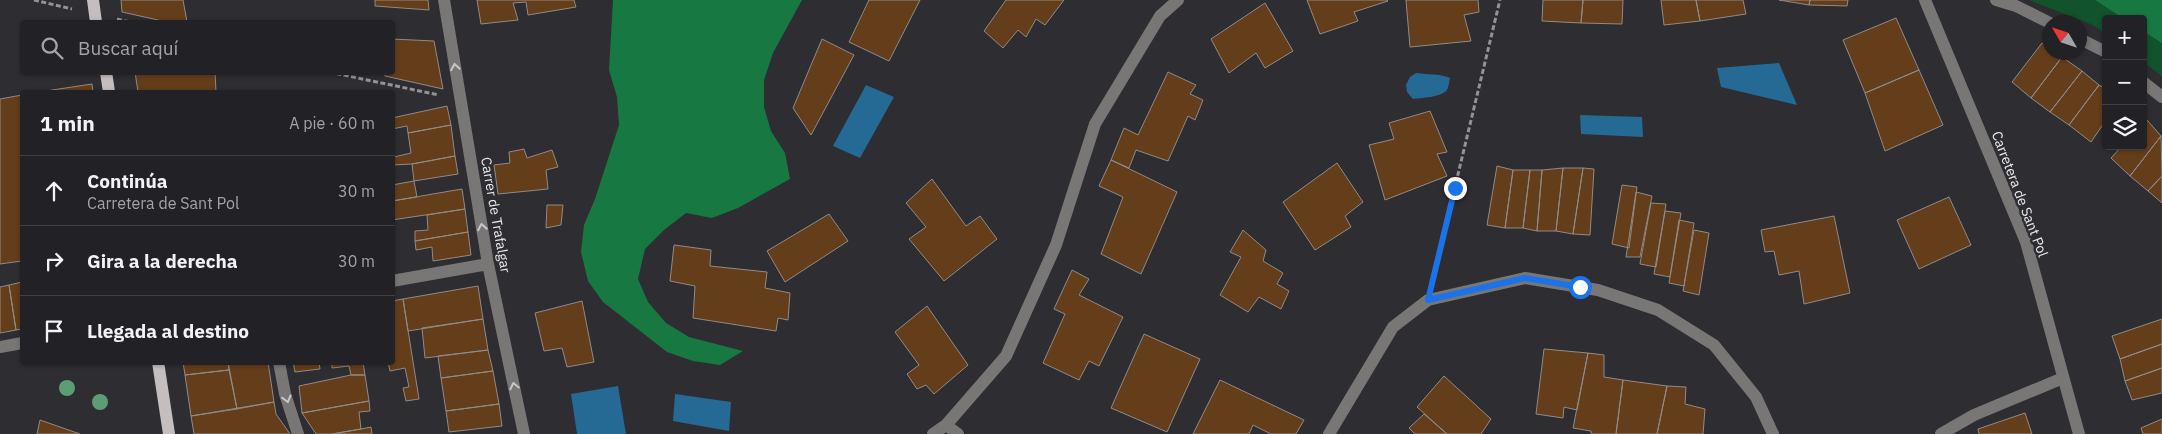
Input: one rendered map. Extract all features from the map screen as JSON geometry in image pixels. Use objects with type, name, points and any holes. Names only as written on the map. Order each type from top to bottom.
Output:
[{"type":"main road","points":[[93,0],[96,20]]},
{"type":"main road","points":[[106,75],[109,90]]},
{"type":"main road","points":[[158,365],[169,434]]},
{"type":"street","name":"Carrer de Trafalgar","points":[[444,0],[488,264],[524,434]]},
{"type":"street","points":[[933,434],[946,425],[1006,356],[1056,245],[1095,124],[1160,16],[1178,0]]},
{"type":"street","name":"Carretera de Sant Pol","points":[[1925,0],[2026,242],[2079,434]]},
{"type":"street","points":[[1996,0],[2016,6],[2042,19]]},
{"type":"street","points":[[2087,42],[2102,50]]},
{"type":"street","points":[[2147,85],[2162,97]]},
{"type":"street","points":[[395,280],[488,264]]},
{"type":"street","points":[[1329,434],[1393,326],[1428,300],[1525,278],[1598,290],[1658,310],[1714,345],[1756,397],[1772,434]]},
{"type":"street","points":[[0,347],[20,343]]},
{"type":"street","points":[[280,365],[285,394],[298,434]]},
{"type":"street","points":[[1941,434],[1974,415],[2063,378]]},
{"type":"street","points":[[946,425],[958,434]]},
{"type":"path","points":[[1428,300],[1500,0]]},
{"type":"path","points":[[344,75],[460,99]]},
{"type":"green space","points":[[613,0],[802,0],[773,53],[764,80],[764,107],[771,131],[785,153],[790,179],[738,208],[712,218],[686,213],[664,230],[645,249],[638,279],[648,302],[666,323],[689,337],[743,351],[720,365],[693,361],[667,352],[603,302],[588,281],[581,252],[584,225],[595,199],[619,125],[617,97],[609,70]]},
{"type":"green space","points":[[2029,0],[2162,0],[2162,76],[2147,65],[2147,15],[2102,15],[2102,31],[2087,23],[2087,15],[2067,15]]},
{"type":"green space","points":[[2095,0],[2162,0],[2162,43],[2147,34],[2147,15],[2118,15]]},
{"type":"water","points":[[1779,63],[1797,105],[1721,87],[1717,68]]},
{"type":"water","points":[[1416,73],[1446,76],[1450,78],[1448,88],[1439,95],[1413,99],[1407,92],[1406,85],[1410,77]]},
{"type":"water","points":[[866,85],[894,97],[860,158],[833,146]]},
{"type":"water","points":[[1580,115],[1642,117],[1643,137],[1581,134]]},
{"type":"water","points":[[618,386],[626,434],[577,434],[571,394]]},
{"type":"water","points":[[675,394],[731,402],[729,431],[673,421]]},
{"type":"building","points":[[121,0],[183,0],[187,20],[158,20],[122,12]]},
{"type":"building","points":[[375,0],[428,0],[429,10],[375,6]]},
{"type":"building","points":[[477,0],[574,0],[576,7],[528,15],[526,2],[513,3],[518,20],[481,24]]},
{"type":"building","points":[[869,0],[920,0],[889,61],[849,42]]},
{"type":"building","points":[[1006,0],[1064,0],[1045,25],[1036,19],[1026,37],[1018,30],[1003,48],[984,31]]},
{"type":"building","points":[[1307,0],[1388,1],[1354,12],[1358,21],[1320,34]]},
{"type":"building","points":[[1406,0],[1478,0],[1479,12],[1464,15],[1471,41],[1410,47]]},
{"type":"building","points":[[1543,0],[1583,0],[1581,23],[1542,21]]},
{"type":"building","points":[[1583,0],[1623,0],[1622,24],[1581,23]]},
{"type":"building","points":[[1661,0],[1696,0],[1700,21],[1664,25]]},
{"type":"building","points":[[1696,0],[1743,0],[1746,14],[1700,21]]},
{"type":"building","points":[[1779,0],[1810,0],[1809,5]]},
{"type":"building","points":[[1810,0],[1848,0],[1847,6],[1809,5]]},
{"type":"building","points":[[1265,3],[1293,51],[1265,68],[1256,53],[1229,73],[1211,39]]},
{"type":"building","points":[[1896,18],[1919,70],[1865,93],[1843,40]]},
{"type":"building","points":[[395,39],[434,41],[443,89],[385,76],[395,75]]},
{"type":"building","points":[[822,39],[854,55],[811,135],[793,108]]},
{"type":"building","points":[[2042,43],[2042,60],[2060,60],[2031,98],[2012,82]]},
{"type":"building","points":[[2060,60],[2066,60],[2082,71],[2050,112],[2031,98]]},
{"type":"building","points":[[1919,70],[1943,125],[1885,151],[1865,93]]},
{"type":"building","points":[[2082,71],[2099,85],[2069,125],[2050,112]]},
{"type":"building","points":[[1168,72],[1196,85],[1190,94],[1203,100],[1195,120],[1188,116],[1168,161],[1136,150],[1129,168],[1111,160],[1124,128],[1138,135]]},
{"type":"building","points":[[135,75],[215,75],[216,90],[138,90]]},
{"type":"building","points":[[92,84],[93,90],[52,90]]},
{"type":"building","points":[[2099,85],[2102,87],[2102,126],[2091,142],[2069,125]]},
{"type":"building","points":[[20,95],[20,261],[0,264],[0,99]]},
{"type":"building","points":[[447,106],[451,125],[408,133],[407,126],[395,128],[395,117]]},
{"type":"building","points":[[1430,111],[1447,152],[1437,154],[1447,176],[1385,200],[1369,145],[1394,139],[1389,123]]},
{"type":"building","points":[[2147,120],[2161,136],[2130,176],[2111,158],[2118,150],[2147,150]]},
{"type":"building","points":[[451,125],[455,156],[412,164],[395,165],[395,157],[411,153],[408,133]]},
{"type":"building","points":[[2161,136],[2162,176],[2148,191],[2130,176]]},
{"type":"building","points":[[524,149],[527,158],[552,150],[558,167],[546,170],[548,189],[498,194],[494,165],[510,163],[509,152]]},
{"type":"building","points":[[455,156],[458,174],[414,181],[412,164]]},
{"type":"building","points":[[1111,160],[1177,192],[1141,274],[1101,254],[1123,197],[1099,186]]},
{"type":"building","points":[[1337,163],[1363,202],[1345,216],[1351,227],[1315,250],[1283,202]]},
{"type":"building","points":[[1497,166],[1513,170],[1505,228],[1487,225]]},
{"type":"building","points":[[1563,168],[1556,231],[1537,231],[1542,170]]},
{"type":"building","points":[[1563,168],[1583,168],[1573,234],[1556,231]]},
{"type":"building","points":[[1583,168],[1594,169],[1590,235],[1573,234]]},
{"type":"building","points":[[1513,170],[1530,170],[1523,228],[1505,228]]},
{"type":"building","points":[[1530,170],[1542,170],[1537,231],[1523,228]]},
{"type":"building","points":[[2162,176],[2162,203],[2148,191]]},
{"type":"building","points":[[932,179],[966,226],[980,216],[997,239],[944,281],[909,239],[926,227],[906,203]]},
{"type":"building","points":[[414,181],[417,197],[395,201],[395,184]]},
{"type":"building","points":[[1622,185],[1637,187],[1629,248],[1612,244]]},
{"type":"building","points":[[462,189],[465,209],[395,220],[395,200]]},
{"type":"building","points":[[1636,192],[1652,196],[1640,257],[1626,257]]},
{"type":"building","points":[[1949,197],[1971,245],[1919,269],[1897,220]]},
{"type":"building","points":[[1651,203],[1666,204],[1656,267],[1640,264]]},
{"type":"building","points":[[547,205],[563,205],[561,225],[546,228]]},
{"type":"building","points":[[465,209],[468,232],[415,241],[415,231],[428,230],[427,215]]},
{"type":"building","points":[[1665,211],[1681,213],[1670,277],[1654,274]]},
{"type":"building","points":[[829,214],[848,241],[785,282],[767,251]]},
{"type":"building","points":[[1834,216],[1850,293],[1804,304],[1799,271],[1779,275],[1774,251],[1765,252],[1761,230]]},
{"type":"building","points":[[1679,220],[1694,223],[1684,286],[1669,283]]},
{"type":"building","points":[[1243,230],[1266,250],[1263,261],[1283,273],[1277,284],[1289,291],[1281,309],[1259,297],[1248,312],[1220,295],[1241,257],[1230,252]]},
{"type":"building","points":[[1694,230],[1709,233],[1699,295],[1683,291]]},
{"type":"building","points":[[468,232],[471,255],[433,261],[432,247],[416,250],[415,241]]},
{"type":"building","points":[[674,245],[711,250],[710,266],[767,272],[765,288],[790,293],[788,320],[778,318],[776,331],[693,318],[695,286],[670,281]]},
{"type":"building","points":[[1072,270],[1089,279],[1079,295],[1123,317],[1099,366],[1089,361],[1079,380],[1043,363],[1065,314],[1054,309]]},
{"type":"building","points":[[20,282],[20,329],[16,330],[9,285]]},
{"type":"building","points":[[9,285],[16,330],[0,333],[0,287]]},
{"type":"building","points":[[478,286],[483,319],[408,331],[403,299]]},
{"type":"building","points":[[403,299],[419,399],[406,401],[403,388],[409,387],[405,368],[390,371],[389,365],[395,365],[395,300]]},
{"type":"building","points":[[582,301],[594,362],[567,367],[562,348],[544,351],[535,313]]},
{"type":"building","points":[[927,306],[968,365],[934,394],[926,385],[917,389],[907,374],[919,365],[895,332]]},
{"type":"building","points":[[483,319],[488,350],[425,358],[422,328]]},
{"type":"building","points":[[2162,319],[2162,344],[2120,359],[2112,336]]},
{"type":"building","points":[[1144,334],[1200,359],[1167,432],[1111,408]]},
{"type":"building","points":[[2162,344],[2162,368],[2125,381],[2120,359]]},
{"type":"building","points":[[1544,349],[1588,353],[1577,410],[1564,407],[1563,418],[1536,414]]},
{"type":"building","points":[[488,350],[493,371],[441,378],[438,356]]},
{"type":"building","points":[[1588,353],[1604,355],[1604,377],[1623,380],[1616,434],[1591,434],[1591,431],[1573,428]]},
{"type":"building","points":[[183,365],[228,365],[229,370],[185,375]]},
{"type":"building","points":[[229,365],[268,365],[274,402],[237,409]]},
{"type":"building","points":[[294,365],[319,365],[320,369],[295,372]]},
{"type":"building","points":[[332,365],[363,365],[365,375],[351,375],[349,366],[332,368]]},
{"type":"building","points":[[2162,368],[2162,393],[2132,400],[2125,381]]},
{"type":"building","points":[[229,370],[237,409],[191,416],[185,375]]},
{"type":"building","points":[[493,371],[499,404],[446,411],[441,378]]},
{"type":"building","points":[[351,375],[365,375],[369,401],[302,413],[299,386]]},
{"type":"building","points":[[1444,376],[1491,419],[1481,434],[1447,434],[1417,407]]},
{"type":"building","points":[[1220,380],[1304,420],[1296,434],[1271,434],[1253,425],[1249,434],[1193,434]]},
{"type":"building","points":[[1623,380],[1667,386],[1657,434],[1616,434]]},
{"type":"building","points":[[1667,386],[1686,387],[1685,404],[1705,409],[1703,434],[1657,434]]},
{"type":"building","points":[[369,401],[370,411],[359,412],[361,429],[332,434],[316,434],[302,413]]},
{"type":"building","points":[[274,402],[276,414],[290,434],[194,434],[191,416]]},
{"type":"building","points":[[499,404],[502,426],[449,432],[446,411]]},
{"type":"building","points":[[2025,413],[2032,434],[1979,434],[1978,429]]},
{"type":"building","points":[[1424,414],[1447,434],[1415,434],[1409,428]]},
{"type":"building","points":[[2162,419],[2162,434],[2143,434],[2141,428]]},
{"type":"building","points":[[40,420],[80,434],[37,434]]},
{"type":"building","points":[[371,427],[372,434],[332,434],[361,429]]},
{"type":"route","points":[[1455,188],[1428,300],[1525,278],[1580,287]]}]
